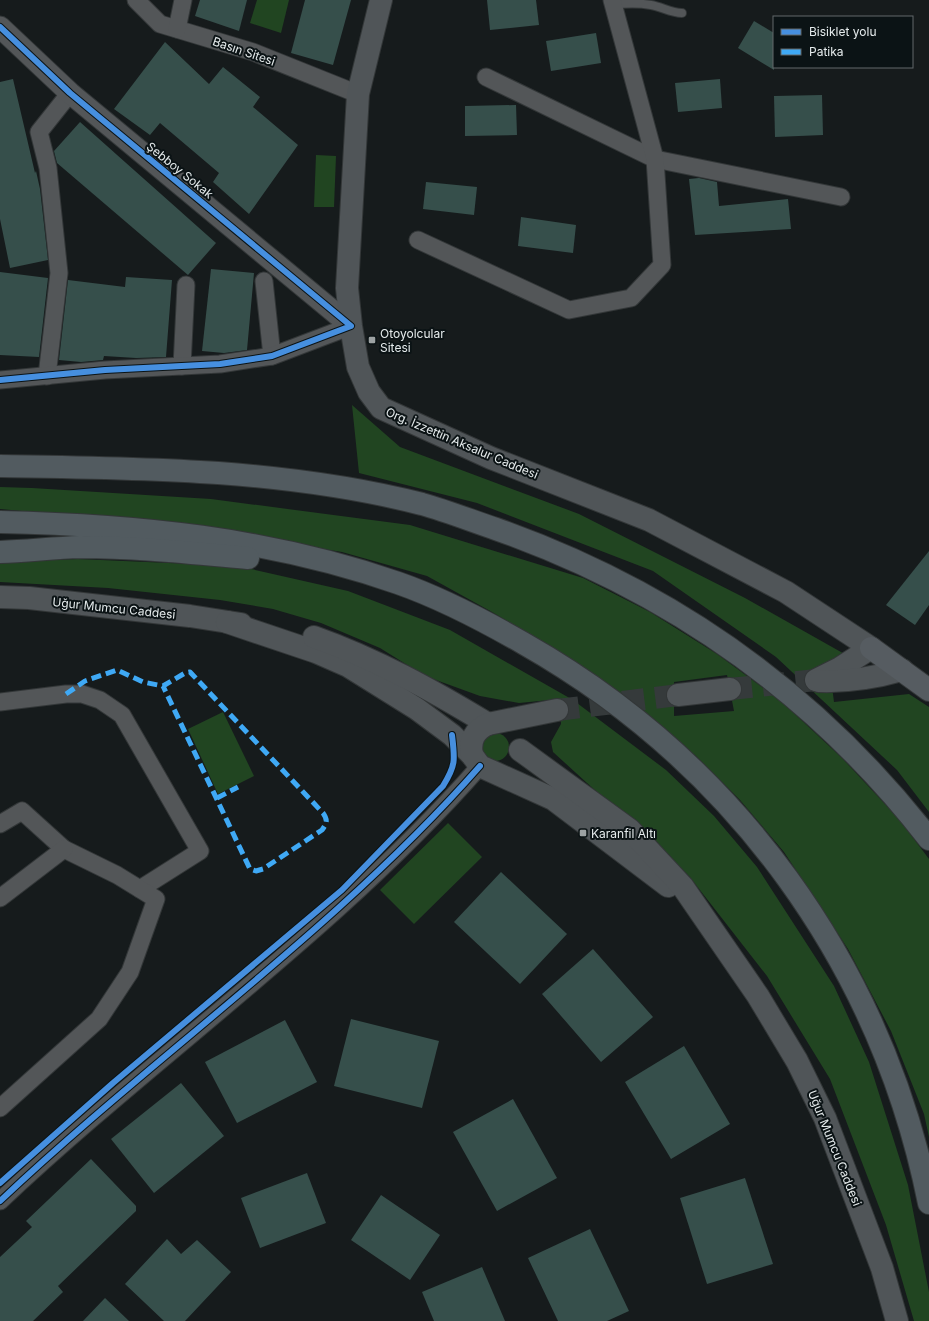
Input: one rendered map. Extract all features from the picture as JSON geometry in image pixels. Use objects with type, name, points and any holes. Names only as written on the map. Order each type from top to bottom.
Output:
[{"type":"highway","points":[[0,466],[179,470],[289,480],[423,504],[544,546],[622,582],[669,608],[711,634],[766,673],[821,720],[868,765],[929,839]]},
{"type":"highway","points":[[0,522],[116,528],[192,535],[285,551],[329,562],[401,584],[497,628],[559,664],[630,714],[703,778],[773,858],[808,907],[838,956],[870,1020],[891,1069],[908,1122],[929,1203]]},
{"type":"highway","points":[[0,552],[79,547],[188,551],[305,563],[329,562]]},
{"type":"main road","name":"Org. İzzettin Aksalur Caddesi","points":[[381,0],[358,94],[347,288],[351,326],[358,367],[369,392],[381,408],[491,458],[650,520],[786,592],[871,648]]},
{"type":"main road","name":"Uğur Mumcu Caddesi","points":[[0,597],[29,598],[190,616],[227,622]]},
{"type":"main road","points":[[227,622],[306,634],[347,648],[430,689],[492,723],[510,728],[520,745]]},
{"type":"main road","points":[[227,622],[316,652],[348,666],[417,709],[452,736],[482,764],[553,799],[696,907]]},
{"type":"main road","points":[[902,670],[877,677],[840,682],[816,680],[840,668],[871,648],[902,670],[929,690]]},
{"type":"main road","points":[[678,695],[730,689]]},
{"type":"main road","points":[[551,710],[532,723],[520,745],[514,763],[509,768],[482,764],[471,747],[476,732],[492,723],[551,710]]},
{"type":"main road","name":"Uğur Mumcu Caddesi","points":[[520,745],[630,830],[683,887],[758,996],[797,1061],[825,1118],[882,1268],[897,1321]]},
{"type":"street","name":"Basın Sitesi","points":[[136,0],[160,24],[253,52],[358,94]]},
{"type":"street","points":[[177,29],[183,0]]},
{"type":"street","points":[[418,240],[569,310],[631,298],[662,265],[655,160],[612,3]]},
{"type":"street","name":"Şebboy Sokak","points":[[0,27],[70,93],[351,326]]},
{"type":"street","points":[[486,77],[655,160],[841,197]]},
{"type":"street","points":[[47,376],[59,273],[48,168],[39,132],[70,93]]},
{"type":"street","points":[[264,281],[272,356]]},
{"type":"street","points":[[182,366],[186,285]]},
{"type":"street","points":[[0,380],[105,370],[220,364],[272,356],[351,326]]},
{"type":"street","points":[[0,702],[66,694],[82,694],[100,700],[122,715],[200,851],[140,889]]},
{"type":"street","points":[[0,1201],[110,1102],[302,941],[438,812],[482,764]]},
{"type":"street","points":[[0,824],[22,811],[64,849],[117,875],[156,899],[130,972],[99,1019],[0,1108]]},
{"type":"street","points":[[0,898],[64,849]]},
{"type":"lane","points":[[612,3],[652,5],[674,13],[682,13]]},
{"type":"green space","points":[[257,0],[289,0],[281,33],[250,23]]},
{"type":"green space","points":[[316,155],[336,156],[334,207],[314,207]]},
{"type":"green space","points":[[352,405],[400,447],[579,514],[745,598],[848,656],[830,671],[834,702],[909,694],[929,707],[929,812],[897,770],[776,657],[653,571],[477,503],[359,473]]},
{"type":"green space","points":[[0,487],[32,488],[211,499],[410,525],[583,578],[650,612],[717,654],[781,701],[842,758],[899,819],[929,859],[929,1137],[924,1114],[891,1031],[848,949],[784,852],[740,800],[696,756],[573,660],[492,612],[427,576],[342,552],[165,524],[0,509]],"holes":[[[727,675],[734,711],[674,716],[674,682]]]},
{"type":"green space","points":[[78,559],[238,566],[348,591],[450,630],[573,700],[666,770],[714,816],[757,867],[834,986],[869,1062],[908,1185],[929,1292],[929,1321],[914,1321],[886,1225],[830,1079],[767,976],[689,876],[553,752],[551,742],[561,724],[560,699],[519,703],[480,696],[425,676],[380,648],[321,623],[273,609],[220,600],[108,588],[0,582],[0,562]]},
{"type":"green space","points":[[223,712],[254,776],[218,794],[188,729]]},
{"type":"green space","points":[[495,733],[505,737],[509,747],[505,757],[495,761],[485,757],[481,747],[485,737]]},
{"type":"green space","points":[[448,823],[482,857],[414,924],[380,890]]},
{"type":"building","points":[[200,0],[247,0],[239,31],[195,16]]},
{"type":"building","points":[[305,0],[351,0],[333,65],[291,53]]},
{"type":"building","points":[[487,0],[536,0],[539,25],[490,30]]},
{"type":"building","points":[[754,21],[773,32],[774,70],[738,48]]},
{"type":"building","points":[[596,33],[601,63],[551,71],[546,41]]},
{"type":"building","points":[[165,42],[209,84],[223,67],[260,97],[253,107],[298,145],[249,214],[213,182],[219,173],[160,123],[150,135],[114,109]]},
{"type":"building","points":[[13,79],[40,189],[48,260],[10,268],[0,219],[0,82]]},
{"type":"building","points":[[720,79],[722,108],[678,112],[675,83]]},
{"type":"building","points":[[822,95],[823,135],[775,137],[774,96]]},
{"type":"building","points":[[516,105],[517,135],[465,136],[465,106]]},
{"type":"building","points":[[80,122],[216,243],[188,275],[57,163],[54,151]]},
{"type":"building","points":[[699,178],[717,182],[719,206],[788,199],[791,229],[695,235],[689,179]]},
{"type":"building","points":[[426,182],[477,187],[474,215],[423,209]]},
{"type":"building","points":[[521,217],[576,225],[573,253],[518,246]]},
{"type":"building","points":[[211,269],[254,273],[247,350],[224,353],[202,351]]},
{"type":"building","points":[[0,272],[48,278],[39,357],[0,355]]},
{"type":"building","points":[[126,277],[172,280],[166,357],[136,358],[104,356],[103,360],[81,362],[59,360],[68,280],[125,287]]},
{"type":"building","points":[[929,551],[929,605],[915,625],[886,605]]},
{"type":"building","points":[[501,872],[567,934],[520,984],[454,922]]},
{"type":"building","points":[[593,949],[653,1017],[601,1062],[542,994]]},
{"type":"building","points":[[351,1019],[439,1041],[422,1108],[334,1086]]},
{"type":"building","points":[[285,1020],[317,1082],[237,1123],[205,1062]]},
{"type":"building","points":[[684,1046],[730,1124],[671,1159],[625,1082]]},
{"type":"building","points":[[181,1083],[224,1136],[154,1193],[111,1139]]},
{"type":"building","points":[[513,1099],[557,1178],[497,1211],[453,1132]]},
{"type":"building","points":[[91,1159],[136,1206],[136,1211],[58,1286],[63,1292],[33,1321],[0,1321],[0,1257],[32,1227],[26,1221]]},
{"type":"building","points":[[307,1173],[326,1223],[260,1248],[241,1198]]},
{"type":"building","points":[[745,1178],[773,1264],[707,1284],[680,1198]]},
{"type":"building","points":[[381,1195],[440,1235],[410,1280],[351,1240]]},
{"type":"building","points":[[590,1229],[629,1311],[607,1321],[558,1321],[528,1258]]},
{"type":"building","points":[[167,1239],[181,1254],[197,1240],[231,1272],[185,1321],[164,1321],[125,1284]]},
{"type":"building","points":[[482,1267],[505,1321],[434,1321],[422,1292]]},
{"type":"building","points":[[105,1298],[129,1321],[83,1321]]},
{"type":"tunnel","points":[[730,689],[816,680]]},
{"type":"tunnel","points":[[557,710],[678,695]]},
{"type":"marked path","points":[[66,694],[85,681],[117,670],[143,682],[163,686],[185,673],[190,672],[323,813],[326,818],[326,822],[322,830],[263,869],[256,871],[250,869],[163,686]]},
{"type":"marked path","points":[[217,798],[238,787]]},
{"type":"cycle path","points":[[0,27],[70,93],[351,326],[272,356],[220,364],[105,370],[0,380]]},
{"type":"cycle path","points":[[0,1183],[113,1083],[342,890],[443,786],[454,762],[452,735]]},
{"type":"cycle path","points":[[0,1201],[60,1147],[307,936],[367,882],[425,825],[480,766]]},
{"type":"place","name":"Otoyolcular Sitesi","points":[[372,340]]},
{"type":"place","name":"Karanfil Altı","points":[[583,833]]}]
